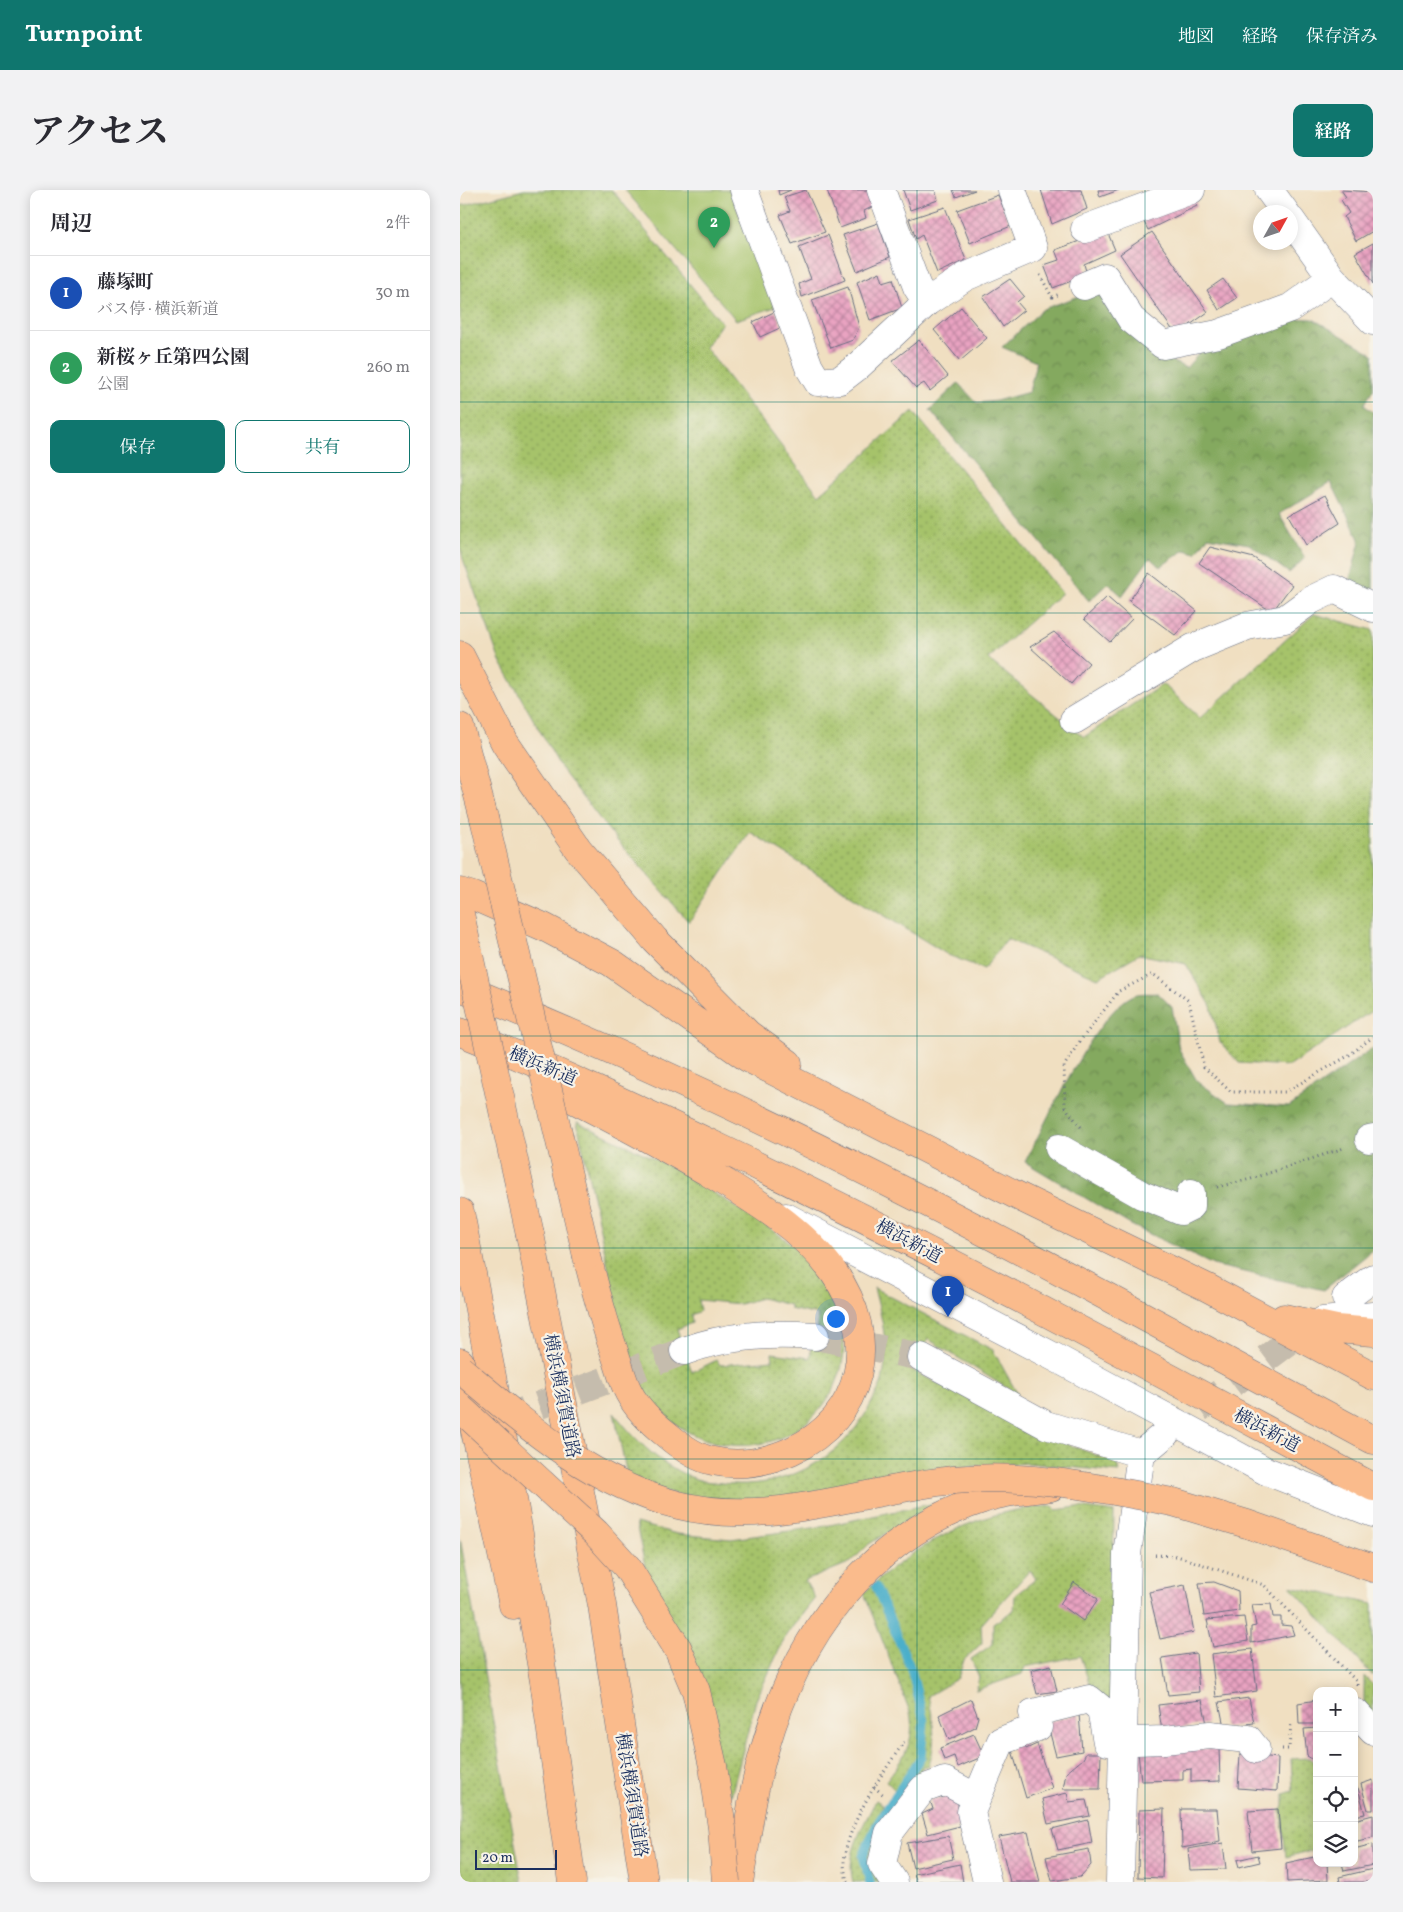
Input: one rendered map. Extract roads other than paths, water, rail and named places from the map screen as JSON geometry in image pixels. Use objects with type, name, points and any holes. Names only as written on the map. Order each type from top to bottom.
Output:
[{"type":"highway","points":[[460,655],[504,743],[578,849],[655,940],[748,1034],[860,1117]]},
{"type":"highway","points":[[460,727],[484,818],[587,1256],[605,1327],[628,1392],[649,1421],[681,1447],[712,1461],[741,1464],[771,1460],[808,1443],[823,1432],[847,1403],[856,1381],[861,1351],[858,1318],[848,1295],[834,1273],[813,1247],[786,1223],[750,1197],[606,1116],[515,1070],[460,1049]]},
{"type":"highway","points":[[460,892],[544,927],[612,963],[748,1058],[860,1117],[1208,1288],[1373,1376]]},
{"type":"highway","name":"横浜横須賀道路","points":[[460,914],[530,1234],[602,1605],[644,1882]]},
{"type":"highway","points":[[460,987],[645,1066],[884,1180],[1081,1282],[1373,1440]]},
{"type":"highway","name":"横浜新道","points":[[460,1032],[605,1093],[859,1215],[1086,1333],[1373,1487]]},
{"type":"highway","points":[[461,1217],[494,1387],[543,1671],[571,1873]]},
{"type":"highway","points":[[1208,1288],[1266,1312],[1299,1322],[1336,1330],[1373,1332]]},
{"type":"highway","points":[[460,1362],[462,1385],[571,1873]]},
{"type":"highway","points":[[462,1385],[602,1477],[641,1493],[709,1511],[749,1512],[781,1510],[902,1487],[978,1478],[1028,1478],[1074,1484],[1173,1502],[1247,1524],[1373,1568]]},
{"type":"highway","points":[[462,1385],[627,1567],[678,1649],[696,1691],[713,1766],[722,1828],[726,1882]]},
{"type":"highway","points":[[739,1882],[764,1749],[784,1692],[826,1615],[856,1580],[885,1554],[924,1526],[951,1511],[982,1499],[1074,1484]]},
{"type":"street","points":[[744,190],[809,368],[818,382],[840,380],[857,368],[927,302],[965,277],[1033,248],[1012,190]]},
{"type":"street","points":[[881,190],[917,287],[927,302]]},
{"type":"street","points":[[1085,229],[1191,190]]},
{"type":"street","points":[[1269,190],[1280,205]]},
{"type":"street","points":[[1298,231],[1332,278],[1373,321]]},
{"type":"street","points":[[1084,286],[1105,277],[1131,319],[1163,345],[1218,334],[1290,308],[1332,278]]},
{"type":"street","points":[[1074,720],[1146,674],[1193,648],[1248,626],[1285,620],[1311,600],[1334,589],[1373,608]]},
{"type":"street","points":[[1059,1148],[1142,1195],[1181,1211],[1191,1206],[1191,1193]]},
{"type":"street","points":[[750,1197],[1266,1471],[1373,1513]]},
{"type":"street","points":[[1346,1298],[1373,1278]]},
{"type":"street","points":[[1299,1322],[1373,1316]]},
{"type":"street","points":[[684,1350],[711,1341],[740,1335],[775,1333],[815,1336]]},
{"type":"street","points":[[921,1357],[1046,1426],[1141,1454]]},
{"type":"street","points":[[1120,1882],[1127,1554],[1141,1454],[1166,1434]]},
{"type":"street","points":[[986,1882],[971,1812],[1001,1741],[1038,1727],[1033,1713],[1089,1699],[1101,1709],[1107,1742],[1210,1735],[1248,1739],[1256,1749]]},
{"type":"street","points":[[894,1882],[882,1864],[889,1833],[923,1789],[945,1781],[978,1798]]},
{"type":"waterway","points":[[870,1882],[863,1856],[877,1824],[921,1757],[924,1721],[911,1669],[876,1587]]},
{"type":"tunnel","points":[[1165,1434],[1315,1322]]},
{"type":"tunnel","points":[[815,1336],[921,1357]]},
{"type":"tunnel","points":[[460,1435],[684,1351]]},
{"type":"place","name":"新桜ヶ丘第四公園","points":[[714,248]]},
{"type":"place","name":"藤塚町","points":[[948,1317]]}]
